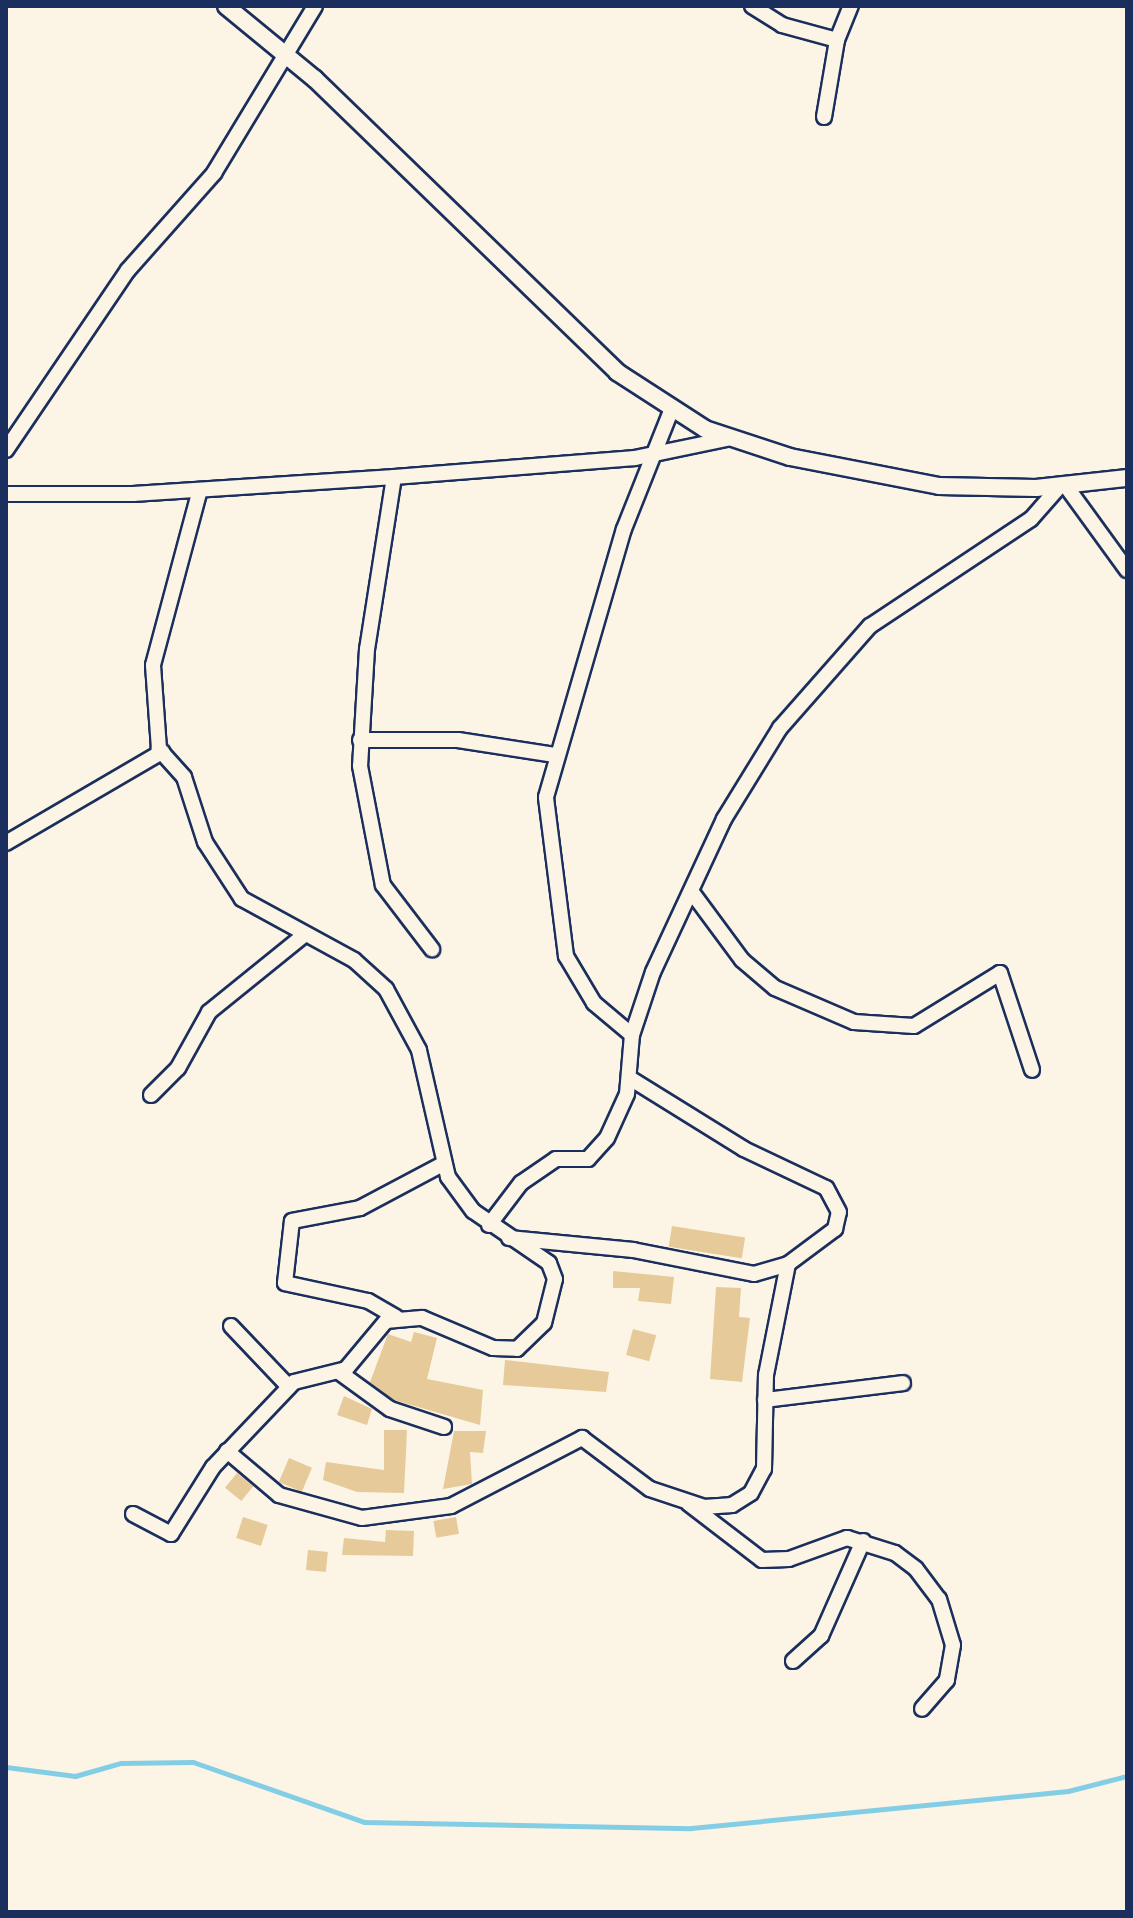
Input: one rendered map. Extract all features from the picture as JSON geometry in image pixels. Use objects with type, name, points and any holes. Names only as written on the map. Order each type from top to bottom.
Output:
[{"type":"street","points":[[226,6],[282,50],[572,332],[671,411],[727,439],[939,486],[1063,486],[1127,478]]},
{"type":"street","points":[[6,450],[112,291],[214,173],[282,50],[315,6]]},
{"type":"street","points":[[752,6],[782,25],[837,40]]},
{"type":"street","points":[[824,117],[837,40],[851,6]]},
{"type":"street","points":[[632,1035],[581,985],[558,930],[545,818],[555,755],[624,529],[671,411]]},
{"type":"street","points":[[6,494],[200,490],[394,477],[655,455],[727,439]]},
{"type":"street","points":[[394,477],[360,740],[383,885],[432,949]]},
{"type":"street","points":[[1063,486],[1127,570]]},
{"type":"street","points":[[489,1225],[521,1183],[556,1159],[588,1159],[598,1151],[631,1079],[632,1035],[691,891],[766,747],[846,649],[918,590],[1031,519],[1063,486]]},
{"type":"street","points":[[200,490],[153,665],[151,713],[162,752],[184,777],[199,829],[231,888],[304,935],[367,968],[409,1025],[441,1165],[489,1225],[549,1263],[555,1279],[547,1315],[528,1344],[493,1348],[422,1318],[396,1317],[368,1301],[285,1283],[292,1221],[360,1208],[441,1165]]},
{"type":"street","points":[[360,740],[458,740],[555,755]]},
{"type":"street","points":[[6,843],[162,752]]},
{"type":"street","points":[[691,891],[742,960],[775,988],[854,1022],[914,1026],[1000,973],[1032,1070]]},
{"type":"street","points":[[151,1095],[178,1068],[209,1012],[304,935]]},
{"type":"street","points":[[509,1238],[633,1250],[738,1274],[788,1264],[835,1229],[839,1212],[831,1193],[631,1079]]},
{"type":"street","points":[[227,1451],[279,1495],[362,1518],[461,1502],[513,1468],[582,1438],[633,1480],[689,1503],[719,1509],[758,1484],[765,1400],[788,1264]]},
{"type":"street","points":[[133,1514],[171,1534],[227,1451],[289,1387],[309,1375],[339,1372],[396,1317]]},
{"type":"street","points":[[231,1326],[289,1387]]},
{"type":"street","points":[[339,1372],[390,1409],[444,1427]]},
{"type":"street","points":[[765,1400],[903,1383]]},
{"type":"street","points":[[689,1503],[762,1560],[789,1559],[847,1538],[863,1541],[916,1569],[949,1621],[947,1680],[922,1709]]},
{"type":"street","points":[[793,1661],[821,1636],[863,1541]]},
{"type":"building","points":[[672,1226],[745,1238],[742,1258],[669,1247]]},
{"type":"building","points":[[613,1271],[674,1277],[671,1304],[638,1301],[640,1288],[613,1288]]},
{"type":"building","points":[[716,1287],[741,1288],[739,1317],[750,1318],[742,1382],[710,1379]]},
{"type":"building","points":[[633,1329],[656,1335],[649,1361],[626,1355]]},
{"type":"building","points":[[414,1332],[437,1338],[427,1379],[483,1390],[480,1425],[394,1400],[370,1382],[388,1334],[411,1342]]},
{"type":"building","points":[[505,1360],[609,1372],[606,1392],[503,1385]]},
{"type":"building","points":[[344,1396],[372,1409],[367,1425],[337,1415]]},
{"type":"building","points":[[384,1430],[407,1430],[404,1493],[357,1492],[323,1480],[326,1462],[384,1470]]},
{"type":"building","points":[[454,1431],[486,1431],[483,1453],[470,1452],[472,1484],[443,1489]]},
{"type":"building","points":[[289,1458],[312,1468],[302,1492],[279,1482]]},
{"type":"building","points":[[237,1473],[253,1486],[241,1501],[225,1488]]},
{"type":"building","points":[[243,1517],[268,1525],[261,1546],[236,1538]]},
{"type":"building","points":[[456,1517],[459,1534],[436,1538],[433,1521]]},
{"type":"building","points":[[386,1530],[414,1531],[413,1556],[342,1555],[344,1538],[385,1542]]},
{"type":"building","points":[[308,1550],[328,1552],[326,1572],[306,1570]]},
{"type":"waterway","points":[[6,1767],[75,1776],[121,1763],[193,1762],[364,1822],[691,1828],[1068,1791],[1127,1776]]}]
